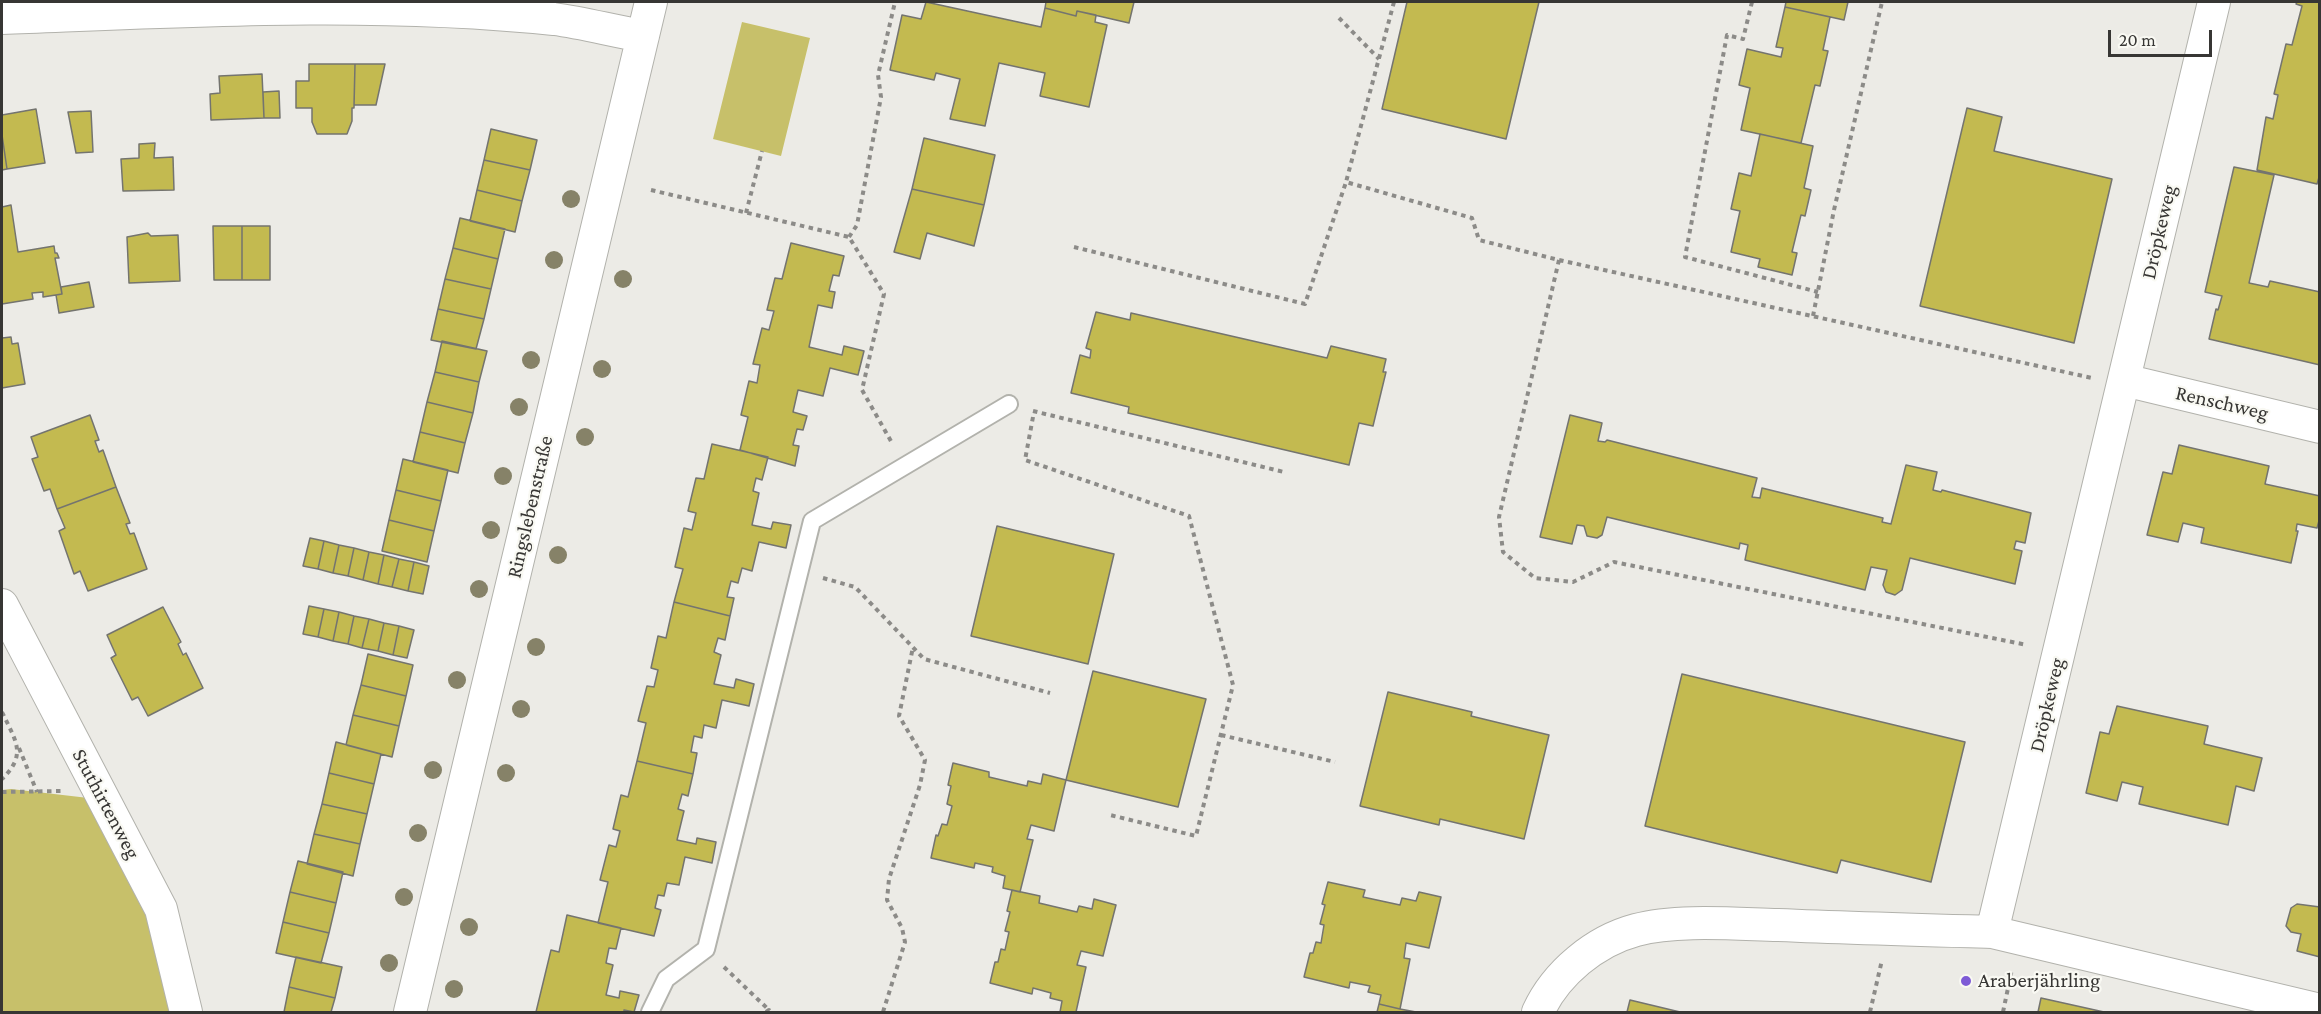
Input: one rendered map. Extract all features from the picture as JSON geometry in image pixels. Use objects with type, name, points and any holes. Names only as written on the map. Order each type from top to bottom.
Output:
[{"type":"street","name":"Ringslebenstraße","points":[[410,1012],[651,2]]},
{"type":"street","name":"Dröpkeweg","points":[[1992,932],[2111,379],[2214,2]]},
{"type":"street","points":[[2,18],[300,7],[411,8],[557,20],[643,36]]},
{"type":"street","name":"Renschweg","points":[[2111,379],[2319,427]]},
{"type":"street","name":"Stuthirtenweg","points":[[2,605],[161,909],[186,1012]]},
{"type":"street","points":[[1538,1012],[1556,983],[1578,960],[1612,939],[1637,930],[1710,923],[1992,932],[2319,1010]]},
{"type":"lane","points":[[650,1012],[666,979],[706,949],[812,521],[1009,404]]},
{"type":"path","points":[[849,237],[857,225],[881,97],[878,75],[895,2]]},
{"type":"path","points":[[1074,246],[1305,304],[1346,182],[1394,2]]},
{"type":"path","points":[[1752,2],[1743,39],[1727,35],[1685,257],[1818,292]]},
{"type":"path","points":[[1813,316],[1834,210],[1882,2]]},
{"type":"path","points":[[1339,18],[1379,59]]},
{"type":"path","points":[[746,213],[762,151]]},
{"type":"path","points":[[1346,182],[1472,218],[1479,240],[1813,316],[2111,379]]},
{"type":"path","points":[[651,190],[849,237],[884,294],[862,390],[904,465]]},
{"type":"path","points":[[1559,260],[1499,517],[1503,552],[1535,578],[1573,582],[1614,562],[2037,647]]},
{"type":"path","points":[[1009,404],[1284,472]]},
{"type":"path","points":[[1034,411],[1025,460],[1189,516],[1233,685],[1196,836],[1110,815]]},
{"type":"path","points":[[800,572],[855,587],[924,659],[1050,693]]},
{"type":"path","points":[[883,1012],[905,942],[902,928],[887,900],[889,879],[920,785],[925,760],[899,716],[913,647]]},
{"type":"path","points":[[2,712],[37,792]]},
{"type":"path","points":[[1221,735],[1335,762]]},
{"type":"path","points":[[2,779],[17,759],[18,746]]},
{"type":"path","points":[[2,792],[68,791],[95,782]]},
{"type":"path","points":[[706,949],[769,1012]]},
{"type":"path","points":[[1870,1012],[1883,954]]},
{"type":"path","points":[[2003,1012],[2014,958]]},
{"type":"shaded area","points":[[742,22],[810,38],[781,156],[713,139]]},
{"type":"shaded area","points":[[11,789],[97,799],[146,894],[175,1012],[2,1012],[2,790]]},
{"type":"building","points":[[926,2],[1041,27],[1045,8],[1076,16],[1077,11],[1096,15],[1095,22],[1107,25],[1089,107],[1040,96],[1045,73],[999,63],[985,126],[950,119],[960,79],[936,73],[934,80],[890,70],[902,15],[921,19]]},
{"type":"building","points":[[1046,2],[1134,2],[1129,23],[1077,11],[1076,16],[1045,8]]},
{"type":"building","points":[[1407,2],[1539,2],[1506,139],[1382,109]]},
{"type":"building","points":[[1786,2],[1848,2],[1844,20],[1785,7]]},
{"type":"building","points":[[2297,2],[2320,2],[2320,174],[2317,184],[2257,170],[2266,117],[2273,119],[2278,95],[2274,94],[2286,44],[2292,45],[2302,6],[2296,4]]},
{"type":"building","points":[[1785,7],[1830,17],[1823,50],[1828,51],[1820,86],[1815,85],[1801,143],[1741,130],[1750,88],[1739,85],[1747,49],[1781,57],[1783,48],[1776,47]]},
{"type":"building","points":[[309,64],[355,64],[354,108],[352,108],[352,121],[347,134],[317,134],[312,122],[312,108],[296,108],[296,81],[309,81]]},
{"type":"building","points":[[355,64],[385,64],[376,105],[354,105]]},
{"type":"building","points":[[262,74],[264,118],[211,120],[210,94],[220,93],[219,76]]},
{"type":"building","points":[[279,91],[280,118],[264,118],[263,92]]},
{"type":"building","points":[[1967,108],[2002,117],[1994,151],[2112,179],[2074,343],[1920,306]]},
{"type":"building","points":[[36,109],[45,163],[7,169],[2,135],[2,115]]},
{"type":"building","points":[[91,111],[93,152],[76,153],[68,112]]},
{"type":"building","points":[[491,129],[537,140],[530,170],[484,160]]},
{"type":"building","points":[[1760,134],[1813,146],[1804,188],[1811,190],[1805,216],[1801,215],[1792,252],[1797,253],[1792,275],[1758,267],[1760,259],[1731,252],[1740,211],[1731,209],[1739,173],[1751,176]]},
{"type":"building","points":[[2,135],[7,169],[2,170]]},
{"type":"building","points":[[924,138],[995,155],[984,205],[912,189]]},
{"type":"building","points":[[155,143],[154,158],[173,157],[174,190],[123,191],[121,159],[139,158],[139,144]]},
{"type":"building","points":[[484,160],[530,170],[522,201],[477,190]]},
{"type":"building","points":[[2234,167],[2274,175],[2249,283],[2268,287],[2270,281],[2320,292],[2320,365],[2209,339],[2216,309],[2218,310],[2222,296],[2205,292]]},
{"type":"building","points":[[912,189],[984,205],[974,246],[927,233],[920,259],[894,252]]},
{"type":"building","points":[[477,190],[522,201],[515,232],[470,221]]},
{"type":"building","points":[[11,205],[18,252],[54,246],[59,258],[55,258],[62,294],[43,297],[43,292],[32,293],[33,299],[2,304],[2,207]]},
{"type":"building","points":[[460,218],[505,229],[498,259],[453,248]]},
{"type":"building","points":[[213,226],[242,226],[242,280],[214,280]]},
{"type":"building","points":[[242,226],[270,226],[270,280],[242,280]]},
{"type":"building","points":[[148,233],[151,236],[178,235],[180,281],[129,283],[127,237]]},
{"type":"building","points":[[791,243],[844,256],[839,276],[833,275],[829,291],[835,292],[832,308],[818,305],[809,347],[842,355],[844,346],[864,351],[858,375],[830,368],[823,396],[798,390],[793,412],[807,416],[803,430],[797,429],[793,445],[799,446],[795,466],[740,450],[748,417],[741,415],[749,381],[757,383],[760,365],[753,364],[762,328],[769,330],[774,311],[767,310],[775,278],[782,279]]},
{"type":"building","points":[[453,248],[498,259],[491,289],[445,279]]},
{"type":"building","points":[[445,279],[491,289],[484,319],[438,309]]},
{"type":"building","points":[[89,282],[94,307],[59,313],[56,295],[62,294],[61,287]]},
{"type":"building","points":[[438,309],[484,319],[476,349],[431,340]]},
{"type":"building","points":[[1096,312],[1130,320],[1131,313],[1327,358],[1331,346],[1386,359],[1383,372],[1386,372],[1373,426],[1359,423],[1349,465],[1128,413],[1129,407],[1071,393],[1080,355],[1090,358],[1091,350],[1086,348]]},
{"type":"building","points":[[11,337],[12,344],[18,343],[25,384],[2,388],[2,338]]},
{"type":"building","points":[[442,341],[487,351],[479,382],[435,372]]},
{"type":"building","points":[[435,372],[479,382],[473,413],[427,402]]},
{"type":"building","points":[[427,402],[473,413],[465,443],[420,432]]},
{"type":"building","points":[[90,415],[99,440],[95,441],[99,452],[103,450],[116,487],[57,509],[50,489],[44,491],[32,459],[38,457],[31,437]]},
{"type":"building","points":[[1570,415],[1602,423],[1598,441],[1607,440],[1757,478],[1752,497],[1760,498],[1762,488],[1883,518],[1882,522],[1891,524],[1906,465],[1937,472],[1933,490],[1941,492],[1942,490],[2031,513],[2025,543],[2016,541],[2014,549],[2022,551],[2015,584],[1910,558],[1902,590],[1895,595],[1886,592],[1883,585],[1887,570],[1871,567],[1865,590],[1745,560],[1748,545],[1740,543],[1739,549],[1607,517],[1602,535],[1597,538],[1587,536],[1584,526],[1577,525],[1572,544],[1540,537]]},
{"type":"building","points":[[420,432],[465,443],[458,473],[413,462]]},
{"type":"building","points":[[712,444],[768,457],[762,480],[756,478],[753,491],[759,493],[752,525],[771,529],[773,522],[791,525],[786,548],[759,542],[752,571],[742,568],[738,583],[731,581],[727,597],[734,598],[730,616],[674,602],[683,569],[675,567],[684,528],[692,530],[696,513],[688,511],[696,478],[704,479]]},
{"type":"building","points":[[2179,445],[2269,466],[2265,484],[2320,496],[2320,517],[2317,528],[2297,524],[2296,531],[2298,531],[2291,563],[2201,543],[2204,528],[2183,523],[2178,542],[2147,535],[2163,472],[2172,474]]},
{"type":"building","points":[[403,459],[448,470],[441,501],[396,490]]},
{"type":"building","points":[[116,487],[130,523],[126,524],[130,534],[134,533],[147,569],[88,591],[80,571],[74,574],[59,531],[65,528],[57,509]]},
{"type":"building","points":[[396,490],[441,501],[434,531],[389,520]]},
{"type":"building","points":[[389,520],[434,531],[427,562],[382,551]]},
{"type":"building","points":[[997,526],[1114,554],[1088,664],[971,636]]},
{"type":"building","points":[[310,538],[324,541],[318,569],[303,566]]},
{"type":"building","points":[[324,541],[339,545],[333,573],[318,569]]},
{"type":"building","points":[[339,545],[354,548],[348,576],[333,573]]},
{"type":"building","points":[[354,548],[369,552],[363,580],[348,576]]},
{"type":"building","points":[[369,552],[384,555],[378,584],[363,580]]},
{"type":"building","points":[[384,555],[399,559],[392,587],[378,584]]},
{"type":"building","points":[[399,559],[414,562],[408,591],[392,587]]},
{"type":"building","points":[[414,562],[429,566],[423,594],[408,591]]},
{"type":"building","points":[[674,602],[730,616],[725,640],[718,638],[714,652],[721,655],[714,684],[734,688],[736,679],[754,684],[749,706],[722,700],[716,728],[704,725],[702,738],[694,736],[691,752],[697,753],[693,774],[637,761],[646,723],[638,721],[647,686],[654,687],[658,670],[651,668],[658,636],[666,638]]},
{"type":"building","points":[[309,606],[324,609],[318,637],[303,634]]},
{"type":"building","points":[[163,607],[181,642],[178,644],[183,655],[186,653],[203,688],[148,716],[138,697],[132,700],[111,658],[116,655],[107,635]]},
{"type":"building","points":[[324,609],[339,612],[333,641],[318,637]]},
{"type":"building","points":[[339,612],[354,616],[348,644],[333,641]]},
{"type":"building","points":[[354,616],[369,619],[362,648],[348,644]]},
{"type":"building","points":[[369,619],[384,623],[378,651],[362,648]]},
{"type":"building","points":[[384,623],[399,626],[393,655],[378,651]]},
{"type":"building","points":[[399,626],[414,630],[407,658],[393,655]]},
{"type":"building","points":[[368,654],[413,665],[406,696],[361,685]]},
{"type":"building","points":[[1093,671],[1206,699],[1178,807],[1066,780]]},
{"type":"building","points":[[1682,674],[1965,742],[1931,882],[1841,860],[1837,873],[1645,826]]},
{"type":"building","points":[[361,685],[406,696],[399,726],[353,715]]},
{"type":"building","points":[[1388,692],[1472,712],[1471,716],[1549,735],[1524,839],[1440,819],[1439,825],[1360,806]]},
{"type":"building","points":[[2117,706],[2208,726],[2204,744],[2262,758],[2254,791],[2236,786],[2228,825],[2139,804],[2143,787],[2122,782],[2117,801],[2086,793],[2100,732],[2109,734]]},
{"type":"building","points":[[353,715],[399,726],[392,757],[346,745]]},
{"type":"building","points":[[336,742],[381,754],[374,784],[329,773]]},
{"type":"building","points":[[637,761],[693,774],[688,796],[682,794],[678,809],[684,811],[677,840],[696,844],[697,838],[716,842],[712,863],[685,857],[679,885],[667,883],[664,896],[658,895],[655,908],[661,910],[654,936],[598,923],[608,882],[600,880],[609,845],[616,847],[620,831],[613,829],[621,795],[628,797]]},
{"type":"building","points":[[953,763],[989,772],[989,777],[1027,786],[1028,781],[1041,784],[1043,774],[1066,780],[1054,831],[1031,825],[1027,839],[1033,840],[1020,892],[1003,888],[1005,876],[992,872],[993,867],[975,863],[974,868],[931,858],[936,835],[938,836],[942,824],[947,825],[952,806],[947,804]]},
{"type":"building","points":[[329,773],[374,784],[367,814],[322,804]]},
{"type":"building","points":[[322,804],[367,814],[360,844],[314,834]]},
{"type":"building","points":[[314,834],[360,844],[353,876],[307,864]]},
{"type":"building","points":[[298,861],[343,872],[336,903],[290,892]]},
{"type":"building","points":[[1328,882],[1365,890],[1363,897],[1400,905],[1402,898],[1416,901],[1419,892],[1441,897],[1429,948],[1406,943],[1404,958],[1410,959],[1400,1009],[1379,1004],[1381,995],[1368,992],[1370,986],[1350,982],[1349,988],[1304,977],[1310,953],[1313,953],[1316,942],[1321,943],[1324,925],[1320,924],[1325,905],[1322,904]]},
{"type":"building","points":[[1012,890],[1040,896],[1039,903],[1077,912],[1079,906],[1092,909],[1094,899],[1116,905],[1103,956],[1081,951],[1077,965],[1086,967],[1076,1012],[1060,1012],[1062,1001],[1050,998],[1051,993],[1033,988],[1032,994],[990,983],[995,962],[998,962],[1001,949],[1005,950],[1009,932],[1005,931],[1010,912],[1007,911]]},
{"type":"building","points":[[290,892],[336,903],[329,933],[283,922]]},
{"type":"building","points":[[2297,904],[2320,907],[2320,957],[2297,951],[2301,934],[2291,932],[2286,926],[2291,908]]},
{"type":"building","points":[[567,915],[621,928],[616,949],[609,948],[606,963],[613,965],[606,995],[619,998],[620,991],[639,995],[634,1012],[624,1010],[624,1012],[536,1012],[551,950],[559,952]]},
{"type":"building","points":[[283,922],[329,933],[321,963],[276,953]]},
{"type":"building","points":[[296,957],[342,967],[335,998],[289,987]]},
{"type":"building","points":[[289,987],[335,998],[331,1012],[284,1012]]},
{"type":"building","points":[[2041,998],[2104,1012],[2038,1012]]},
{"type":"building","points":[[1630,1000],[1680,1012],[1627,1012]]},
{"type":"building","points":[[1379,1004],[1400,1009],[1416,1012],[1377,1012]]},
{"type":"place","name":"Araberjährling","points":[[1966,981]]}]
